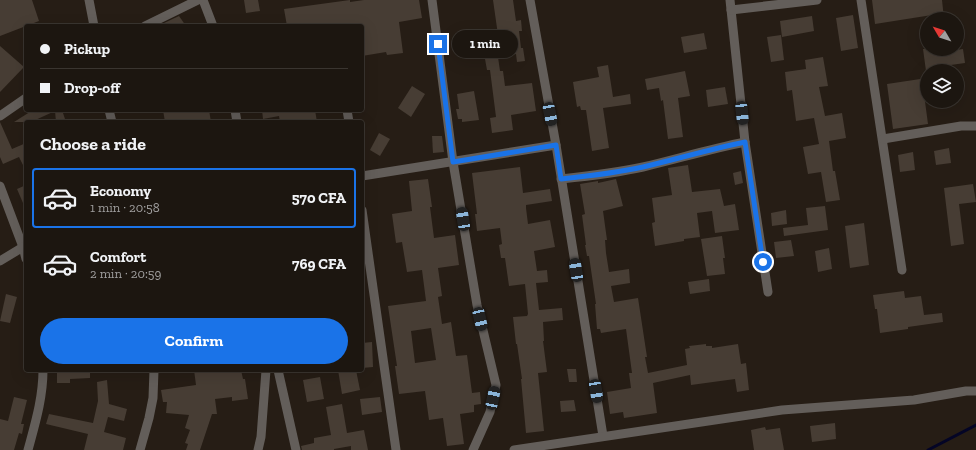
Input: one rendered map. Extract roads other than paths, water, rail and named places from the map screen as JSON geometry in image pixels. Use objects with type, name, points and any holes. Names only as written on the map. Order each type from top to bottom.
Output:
[{"type":"street","points":[[89,0],[94,24]]},
{"type":"street","points":[[149,24],[198,0]]},
{"type":"street","points":[[203,0],[212,24]]},
{"type":"street","points":[[432,0],[453,162],[477,305],[496,385],[490,412],[473,450]]},
{"type":"street","points":[[530,0],[556,145],[603,436]]},
{"type":"street","points":[[730,0],[745,142],[768,292]]},
{"type":"street","points":[[731,10],[817,0]]},
{"type":"street","points":[[861,0],[902,270]]},
{"type":"street","points":[[0,116],[24,99]]},
{"type":"street","points":[[883,139],[961,126],[976,126]]},
{"type":"street","points":[[561,179],[600,175],[643,167],[745,142]]},
{"type":"street","points":[[364,176],[556,145]]},
{"type":"street","points":[[0,186],[24,251]]},
{"type":"street","points":[[364,224],[396,450]]},
{"type":"street","points":[[0,261],[23,247]]},
{"type":"street","points":[[28,450],[40,408],[43,372]]},
{"type":"street","points":[[140,450],[153,398],[154,372]]},
{"type":"street","points":[[258,450],[261,436],[266,372]]},
{"type":"street","points":[[278,372],[296,450]]},
{"type":"street","points":[[514,450],[782,410],[914,400],[966,391],[976,391]]},
{"type":"waterway","points":[[928,450],[976,425]]}]
